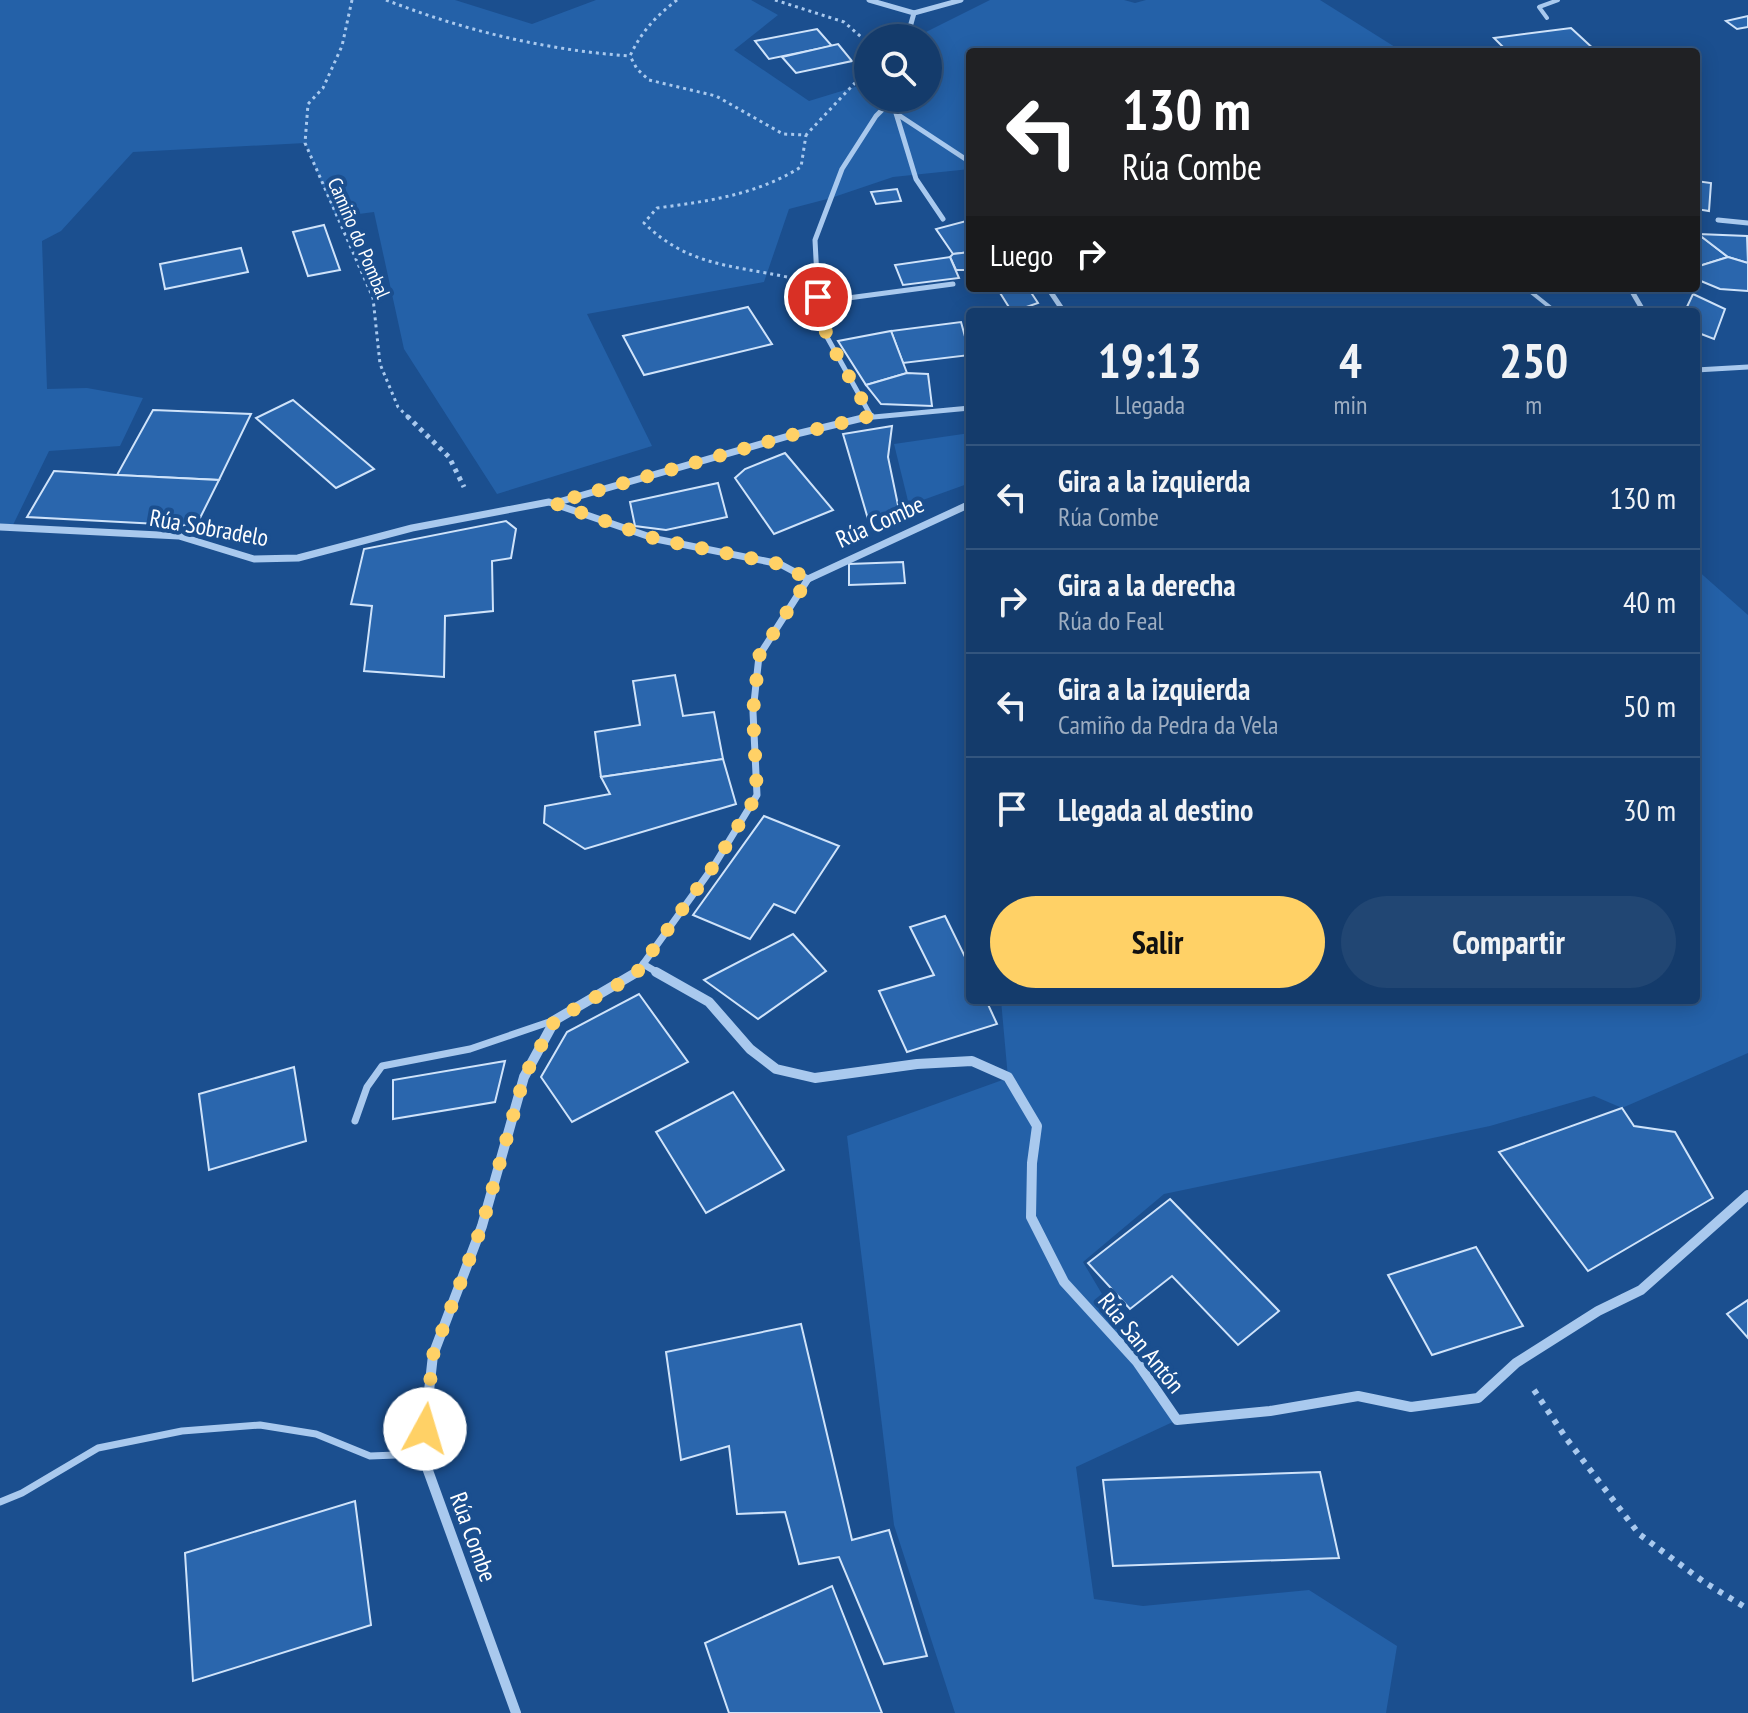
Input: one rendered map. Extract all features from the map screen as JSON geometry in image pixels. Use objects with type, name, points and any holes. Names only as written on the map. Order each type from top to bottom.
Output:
[{"type":"street","points":[[869,0],[914,13],[961,0]]},
{"type":"street","points":[[911,24],[914,13]]},
{"type":"street","points":[[871,416],[827,337],[818,297],[815,240],[842,169],[880,112]]},
{"type":"street","points":[[896,114],[966,159]]},
{"type":"street","points":[[896,114],[914,175],[927,204],[943,219]]},
{"type":"street","points":[[1718,220],[1748,223]]},
{"type":"street","points":[[818,297],[833,300],[953,284]]},
{"type":"street","points":[[1700,370],[1748,367]]},
{"type":"street","name":"Rúa Sobradelo","points":[[0,527],[179,536],[254,559],[298,558],[412,528],[552,502],[871,416],[966,408]]},
{"type":"street","points":[[552,502],[656,539],[780,564],[808,579],[759,656],[753,712],[757,795],[715,864],[635,975],[555,1020]]},
{"type":"street","name":"Rúa Combe","points":[[808,579],[966,506]]},
{"type":"street","name":"Rúa San Antón","points":[[643,964],[709,1002],[750,1049],[776,1069],[815,1078],[917,1064],[972,1061],[1008,1077],[1037,1126],[1032,1163],[1031,1217],[1064,1282],[1137,1362],[1177,1420],[1270,1411],[1358,1396],[1411,1407],[1478,1398],[1516,1363],[1598,1311],[1641,1290],[1748,1195]]},
{"type":"street","name":"Rúa Combe","points":[[516,1713],[422,1454],[433,1355],[482,1226],[524,1077],[555,1020]]},
{"type":"lane","points":[[1547,18],[1539,7],[1558,0]]},
{"type":"lane","points":[[1531,292],[1551,308]]},
{"type":"lane","points":[[355,1121],[367,1087],[382,1066],[445,1056],[520,1036],[555,1020]]},
{"type":"lane","points":[[0,1502],[22,1493],[98,1448],[182,1431],[260,1425],[316,1434],[370,1456],[422,1454]]},
{"type":"path","name":"Camiño do Pombal","points":[[352,0],[342,46],[323,88],[308,104],[305,143],[373,298],[380,364],[398,407],[449,457],[479,517]]},
{"type":"path","points":[[386,0],[463,29],[528,47],[630,56]]},
{"type":"path","points":[[630,56],[638,36],[657,14],[677,0]]},
{"type":"path","points":[[775,0],[844,22],[854,31]]},
{"type":"path","points":[[630,56],[637,69],[649,80],[716,96],[783,134],[806,135]]},
{"type":"path","points":[[818,297],[791,278],[758,270],[705,264],[662,243],[644,223],[657,208],[750,194],[777,184],[801,167],[806,135],[854,84]]},
{"type":"path","points":[[1516,1363],[1566,1438],[1639,1534],[1704,1582],[1748,1609]]},
{"type":"shaded area","points":[[0,0],[455,0],[532,24],[596,0],[751,0],[778,15],[734,50],[809,101],[854,87],[854,112],[942,112],[942,24],[990,0],[1124,0],[1135,3],[1146,0],[1320,0],[1397,48],[966,48],[966,169],[893,177],[789,209],[764,282],[587,314],[652,446],[497,494],[404,349],[374,212],[336,217],[305,143],[133,152],[61,231],[42,241],[47,389],[87,388],[143,398],[120,446],[49,451],[12,527],[0,527]]},
{"type":"shaded area","points":[[966,434],[966,484],[909,505],[894,444]]},
{"type":"shaded area","points":[[1700,573],[1748,615],[1748,1053],[1622,1108],[1594,1096],[1490,1126],[1164,1194],[1083,1262],[1177,1420],[1076,1467],[1094,1599],[1143,1606],[1309,1590],[1397,1646],[1386,1713],[955,1713],[894,1525],[847,1136],[1008,1078],[1001,1004],[1700,1004]]},
{"type":"building","points":[[1748,16],[1748,27],[1737,29],[1726,21]]},
{"type":"building","points":[[1571,28],[1593,48],[1504,48],[1494,38]]},
{"type":"building","points":[[817,29],[832,46],[769,59],[755,41]]},
{"type":"building","points":[[838,44],[852,61],[796,73],[782,57]]},
{"type":"building","points":[[1700,182],[1711,183],[1709,211],[1700,210]]},
{"type":"building","points":[[897,189],[901,201],[876,204],[871,192]]},
{"type":"building","points":[[966,221],[966,252],[953,254],[936,229]]},
{"type":"building","points":[[324,225],[340,270],[308,276],[293,232]]},
{"type":"building","points":[[1700,234],[1747,236],[1748,263],[1728,257]]},
{"type":"building","points":[[1700,236],[1728,257],[1700,266]]},
{"type":"building","points":[[241,248],[248,272],[165,289],[160,264]]},
{"type":"building","points":[[966,252],[966,270],[956,270],[950,257]]},
{"type":"building","points":[[950,257],[959,278],[903,285],[895,265]]},
{"type":"building","points":[[1728,257],[1748,263],[1748,291],[1720,289],[1700,281],[1700,266]]},
{"type":"building","points":[[1000,292],[1031,292],[1038,303],[1024,308],[1010,308]]},
{"type":"building","points":[[1693,294],[1725,309],[1714,339],[1700,334],[1700,308],[1686,308]]},
{"type":"building","points":[[748,307],[772,344],[644,375],[623,336]]},
{"type":"building","points":[[961,322],[966,355],[903,363],[891,331]]},
{"type":"building","points":[[891,331],[907,373],[866,385],[838,341]]},
{"type":"building","points":[[907,373],[928,374],[932,406],[881,404],[866,385]]},
{"type":"building","points":[[293,400],[374,469],[336,488],[256,418]]},
{"type":"building","points":[[153,410],[251,414],[219,480],[117,475]]},
{"type":"building","points":[[892,426],[888,457],[899,510],[868,519],[843,434]]},
{"type":"building","points":[[785,453],[833,510],[774,534],[735,478],[745,469]]},
{"type":"building","points":[[54,471],[219,480],[196,526],[27,517]]},
{"type":"building","points":[[718,483],[727,517],[666,530],[635,526],[630,502]]},
{"type":"building","points":[[506,521],[516,529],[511,558],[492,561],[493,611],[445,616],[444,677],[364,671],[372,606],[351,604],[364,549]]},
{"type":"building","points":[[903,562],[905,583],[849,585],[849,564]]},
{"type":"building","points":[[675,675],[683,716],[714,712],[723,759],[601,777],[595,732],[640,725],[633,681]]},
{"type":"building","points":[[723,759],[736,804],[585,849],[544,823],[545,806],[610,794],[601,777]]},
{"type":"building","points":[[764,816],[839,846],[795,913],[774,904],[750,939],[693,915]]},
{"type":"building","points":[[945,916],[966,959],[966,1004],[988,1004],[997,1024],[907,1052],[879,991],[934,975],[910,927]]},
{"type":"building","points":[[793,934],[826,971],[758,1019],[704,980]]},
{"type":"building","points":[[639,994],[688,1062],[572,1122],[541,1077],[567,1032]]},
{"type":"building","points":[[505,1061],[495,1102],[393,1119],[393,1080]]},
{"type":"building","points":[[294,1067],[306,1141],[209,1170],[199,1094]]},
{"type":"building","points":[[733,1092],[784,1170],[706,1213],[656,1132]]},
{"type":"building","points":[[1622,1108],[1634,1126],[1675,1132],[1713,1198],[1588,1271],[1499,1152]]},
{"type":"building","points":[[1170,1199],[1279,1311],[1238,1345],[1172,1276],[1130,1309],[1088,1263]]},
{"type":"building","points":[[1476,1247],[1523,1326],[1432,1355],[1388,1275]]},
{"type":"building","points":[[1748,1300],[1748,1338],[1727,1314]]},
{"type":"building","points":[[801,1324],[852,1540],[889,1530],[927,1656],[884,1664],[839,1557],[799,1564],[785,1512],[737,1514],[729,1446],[681,1460],[666,1352]]},
{"type":"building","points":[[1320,1472],[1339,1558],[1113,1566],[1103,1480]]},
{"type":"building","points":[[355,1501],[371,1625],[193,1681],[185,1553]]},
{"type":"building","points":[[832,1586],[882,1713],[729,1713],[705,1643]]},
{"type":"route","points":[[425,1429],[433,1355],[482,1226],[524,1077],[555,1020],[635,975],[715,864],[757,795],[753,712],[759,656],[808,579],[780,564],[656,539],[554,503],[792,435],[871,416],[827,337],[818,297]]}]
